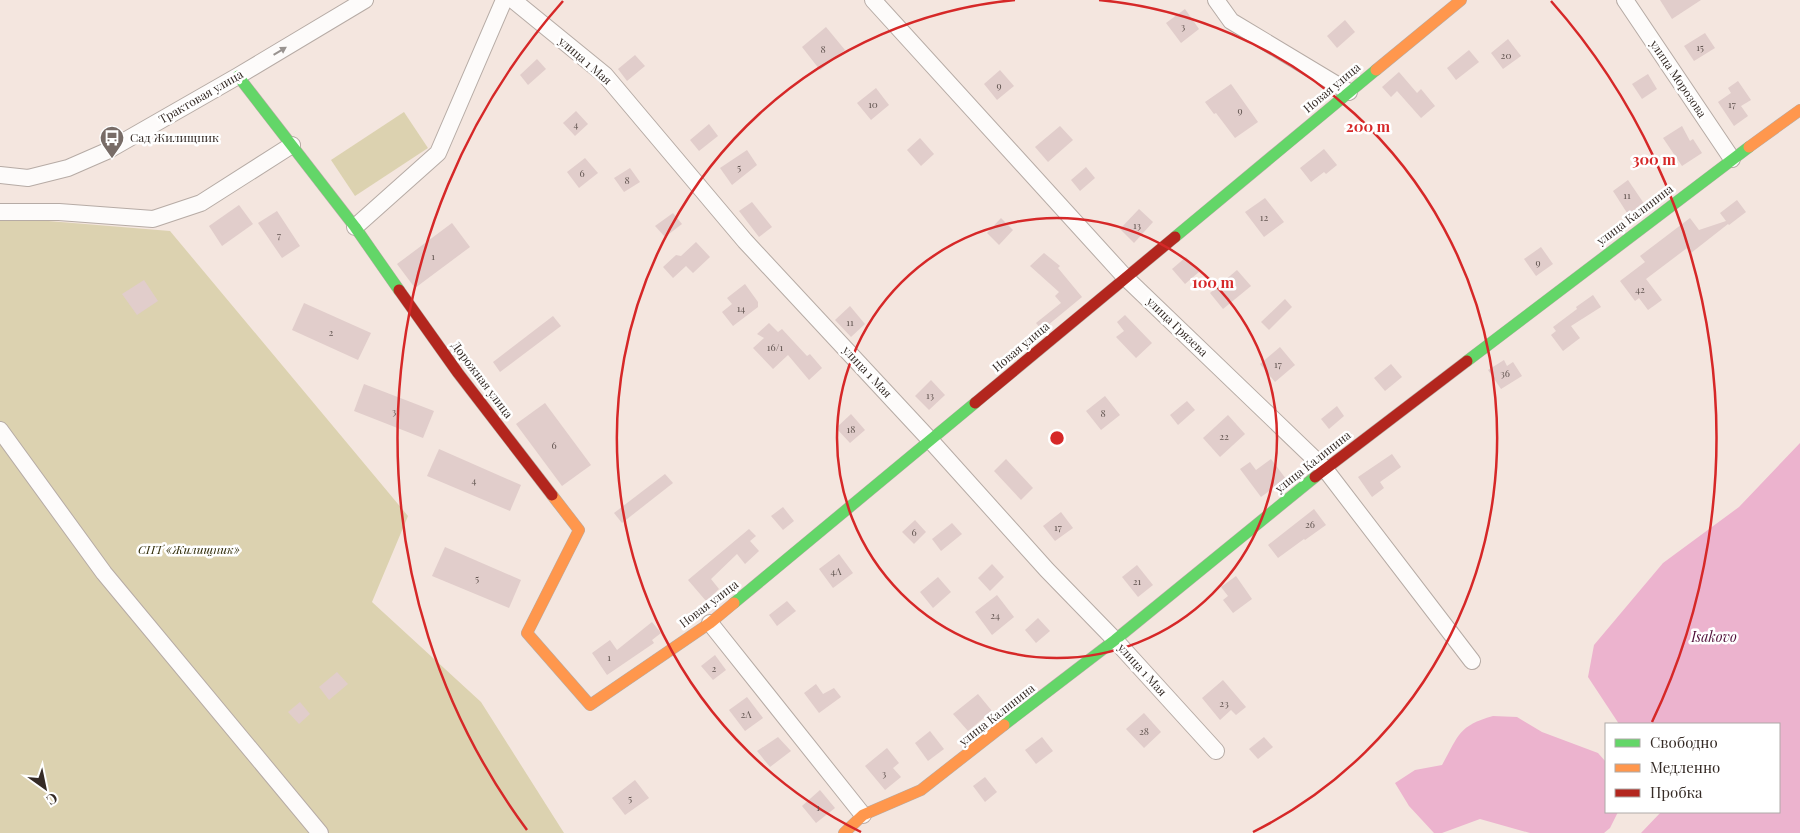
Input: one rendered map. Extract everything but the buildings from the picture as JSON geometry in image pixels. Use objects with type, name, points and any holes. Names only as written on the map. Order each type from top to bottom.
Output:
[{"type":"street","name":"Трактовая улица","points":[[0,175],[28,178],[68,168],[107,150],[238,76],[365,0]]},
{"type":"street","points":[[355,227],[438,153],[504,0]]},
{"type":"street","name":"улица 1 Мая","points":[[513,0],[605,75],[745,241],[1216,751]]},
{"type":"street","name":"улица Грязева","points":[[873,0],[1125,278],[1325,469],[1472,661]]},
{"type":"street","points":[[1216,0],[1231,22],[1349,92]]},
{"type":"street","name":"Новая улица","points":[[590,705],[710,623],[1462,0]]},
{"type":"street","name":"улица Морозова","points":[[1625,0],[1732,159]]},
{"type":"street","name":"Дорожная улица","points":[[238,76],[355,227],[458,372],[579,530],[527,633],[590,705]]},
{"type":"street","name":"улица Калинина","points":[[844,833],[863,815],[921,790],[1115,640],[1325,469],[1732,159],[1800,110]]},
{"type":"street","points":[[0,212],[59,212],[153,219],[201,203],[292,145]]},
{"type":"street","points":[[0,430],[104,573],[320,833]]},
{"type":"street","points":[[710,623],[863,815]]},
{"type":"green space","points":[[404,112],[428,148],[355,196],[331,160]]},
{"type":"green space","name":"СНТ «Жилищник»","points":[[0,217],[170,231],[408,516],[372,602],[481,702],[564,833],[0,833]]},
{"type":"water","name":"Isakovo","points":[[1800,443],[1800,833],[1641,833],[1660,813],[1780,813],[1780,723],[1618,723],[1588,677],[1594,645],[1663,563],[1739,507]]},
{"type":"water","points":[[1493,716],[1517,717],[1542,732],[1598,753],[1605,761],[1605,813],[1618,813],[1610,828],[1604,833],[1530,833],[1480,819],[1442,833],[1434,833],[1409,806],[1395,783],[1415,770],[1442,765],[1461,733],[1481,720]]},
{"type":"traffic: fast","points":[[1175,237],[1376,70]]},
{"type":"traffic: fast","points":[[238,76],[355,227],[399,290]]},
{"type":"traffic: fast","points":[[1467,361],[1749,147]]},
{"type":"traffic: fast","points":[[734,603],[975,403]]},
{"type":"traffic: fast","points":[[1004,725],[1115,640],[1315,477]]},
{"type":"traffic: slow","points":[[1376,70],[1461,0]]},
{"type":"traffic: slow","points":[[1749,147],[1800,110]]},
{"type":"traffic: slow","points":[[552,495],[579,530],[527,633],[590,705],[710,623],[734,603]]},
{"type":"traffic: slow","points":[[844,833],[863,815],[921,790],[1004,725]]},
{"type":"traffic: jam","points":[[975,403],[1175,237]]},
{"type":"traffic: jam","points":[[399,290],[458,373],[552,495]]},
{"type":"traffic: jam","points":[[1315,477],[1467,361]]},
{"type":"place","name":"Сад Жилищник","points":[[112,159]]}]
